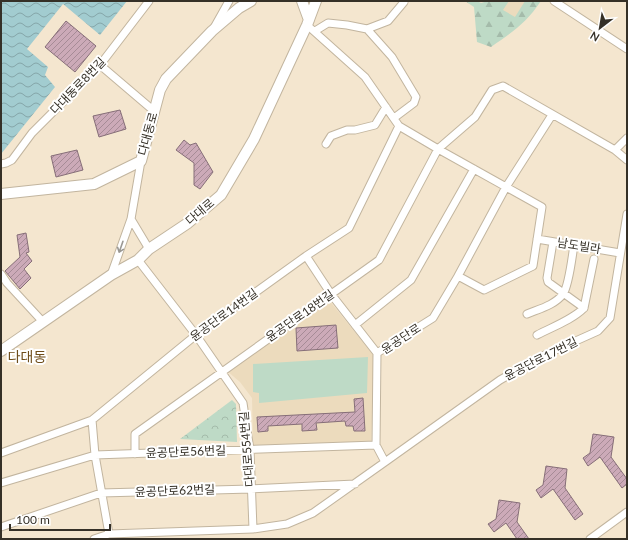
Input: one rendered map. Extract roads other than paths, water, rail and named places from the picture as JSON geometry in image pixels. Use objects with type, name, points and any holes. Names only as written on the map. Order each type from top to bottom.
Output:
[{"type":"main road","name":"다대동로","points":[[1,194],[94,184],[141,161],[160,90],[166,79],[212,31],[239,8],[251,1]]},
{"type":"main road","points":[[302,1],[310,25]]},
{"type":"main road","name":"다대로","points":[[1,351],[111,275],[138,260],[149,249],[188,223],[221,195],[254,139],[310,25],[316,1]]},
{"type":"street","name":"다대동로8번길","points":[[1,164],[12,160],[32,133],[100,65],[149,1]]},
{"type":"street","points":[[212,31],[229,1]]},
{"type":"street","points":[[554,1],[627,49]]},
{"type":"street","points":[[367,30],[388,21],[404,2]]},
{"type":"street","points":[[310,25],[328,23],[347,25],[367,30],[392,57],[416,97],[414,103],[394,118]]},
{"type":"street","points":[[310,25],[365,77],[400,126],[542,207],[533,266],[484,290],[458,276]]},
{"type":"street","points":[[100,65],[154,111]]},
{"type":"street","points":[[438,149],[475,117],[492,90],[503,86],[615,150],[627,160]]},
{"type":"street","points":[[326,144],[331,136],[347,130],[355,130],[375,124],[386,107]]},
{"type":"street","name":"윤공단로","points":[[376,445],[377,353],[433,318],[458,276],[506,187],[552,115]]},
{"type":"street","name":"윤공단로14번길","points":[[1,453],[92,420],[196,335],[306,256],[350,228],[400,126]]},
{"type":"street","points":[[615,150],[627,138]]},
{"type":"street","name":"윤공단로18번길","points":[[135,454],[135,434],[379,260],[438,149]]},
{"type":"street","points":[[111,275],[131,218],[141,161]]},
{"type":"street","points":[[355,325],[411,280],[474,169]]},
{"type":"street","name":"윤공단로17번길","points":[[386,462],[500,380],[540,358],[598,331],[610,318],[627,214]]},
{"type":"street","points":[[131,218],[149,249]]},
{"type":"street","name":"남도빌라","points":[[537,239],[620,253]]},
{"type":"street","points":[[553,242],[547,278],[548,282],[584,308]]},
{"type":"street","points":[[528,314],[550,304],[564,294],[567,286],[574,245]]},
{"type":"street","points":[[306,256],[331,294],[377,353]]},
{"type":"street","points":[[537,335],[568,320],[584,308],[594,259]]},
{"type":"street","name":"다대로554번길","points":[[138,260],[196,335],[243,403],[250,450],[253,529]]},
{"type":"street","points":[[1,274],[7,283],[43,322]]},
{"type":"street","points":[[92,420],[95,455],[109,534]]},
{"type":"street","points":[[94,539],[109,534],[253,529],[286,524],[313,513],[386,462],[376,445]]},
{"type":"street","name":"윤공단로56번길","points":[[1,483],[95,455],[376,445]]},
{"type":"street","name":"윤공단로62번길","points":[[1,527],[101,493],[251,489],[355,484]]},
{"type":"street","points":[[590,539],[627,512]]},
{"type":"water","points":[[1,1],[127,1],[100,35],[63,4],[27,49],[48,67],[45,75],[55,87],[1,154]]},
{"type":"district","name":"다대동","points":[[27,357]]}]
